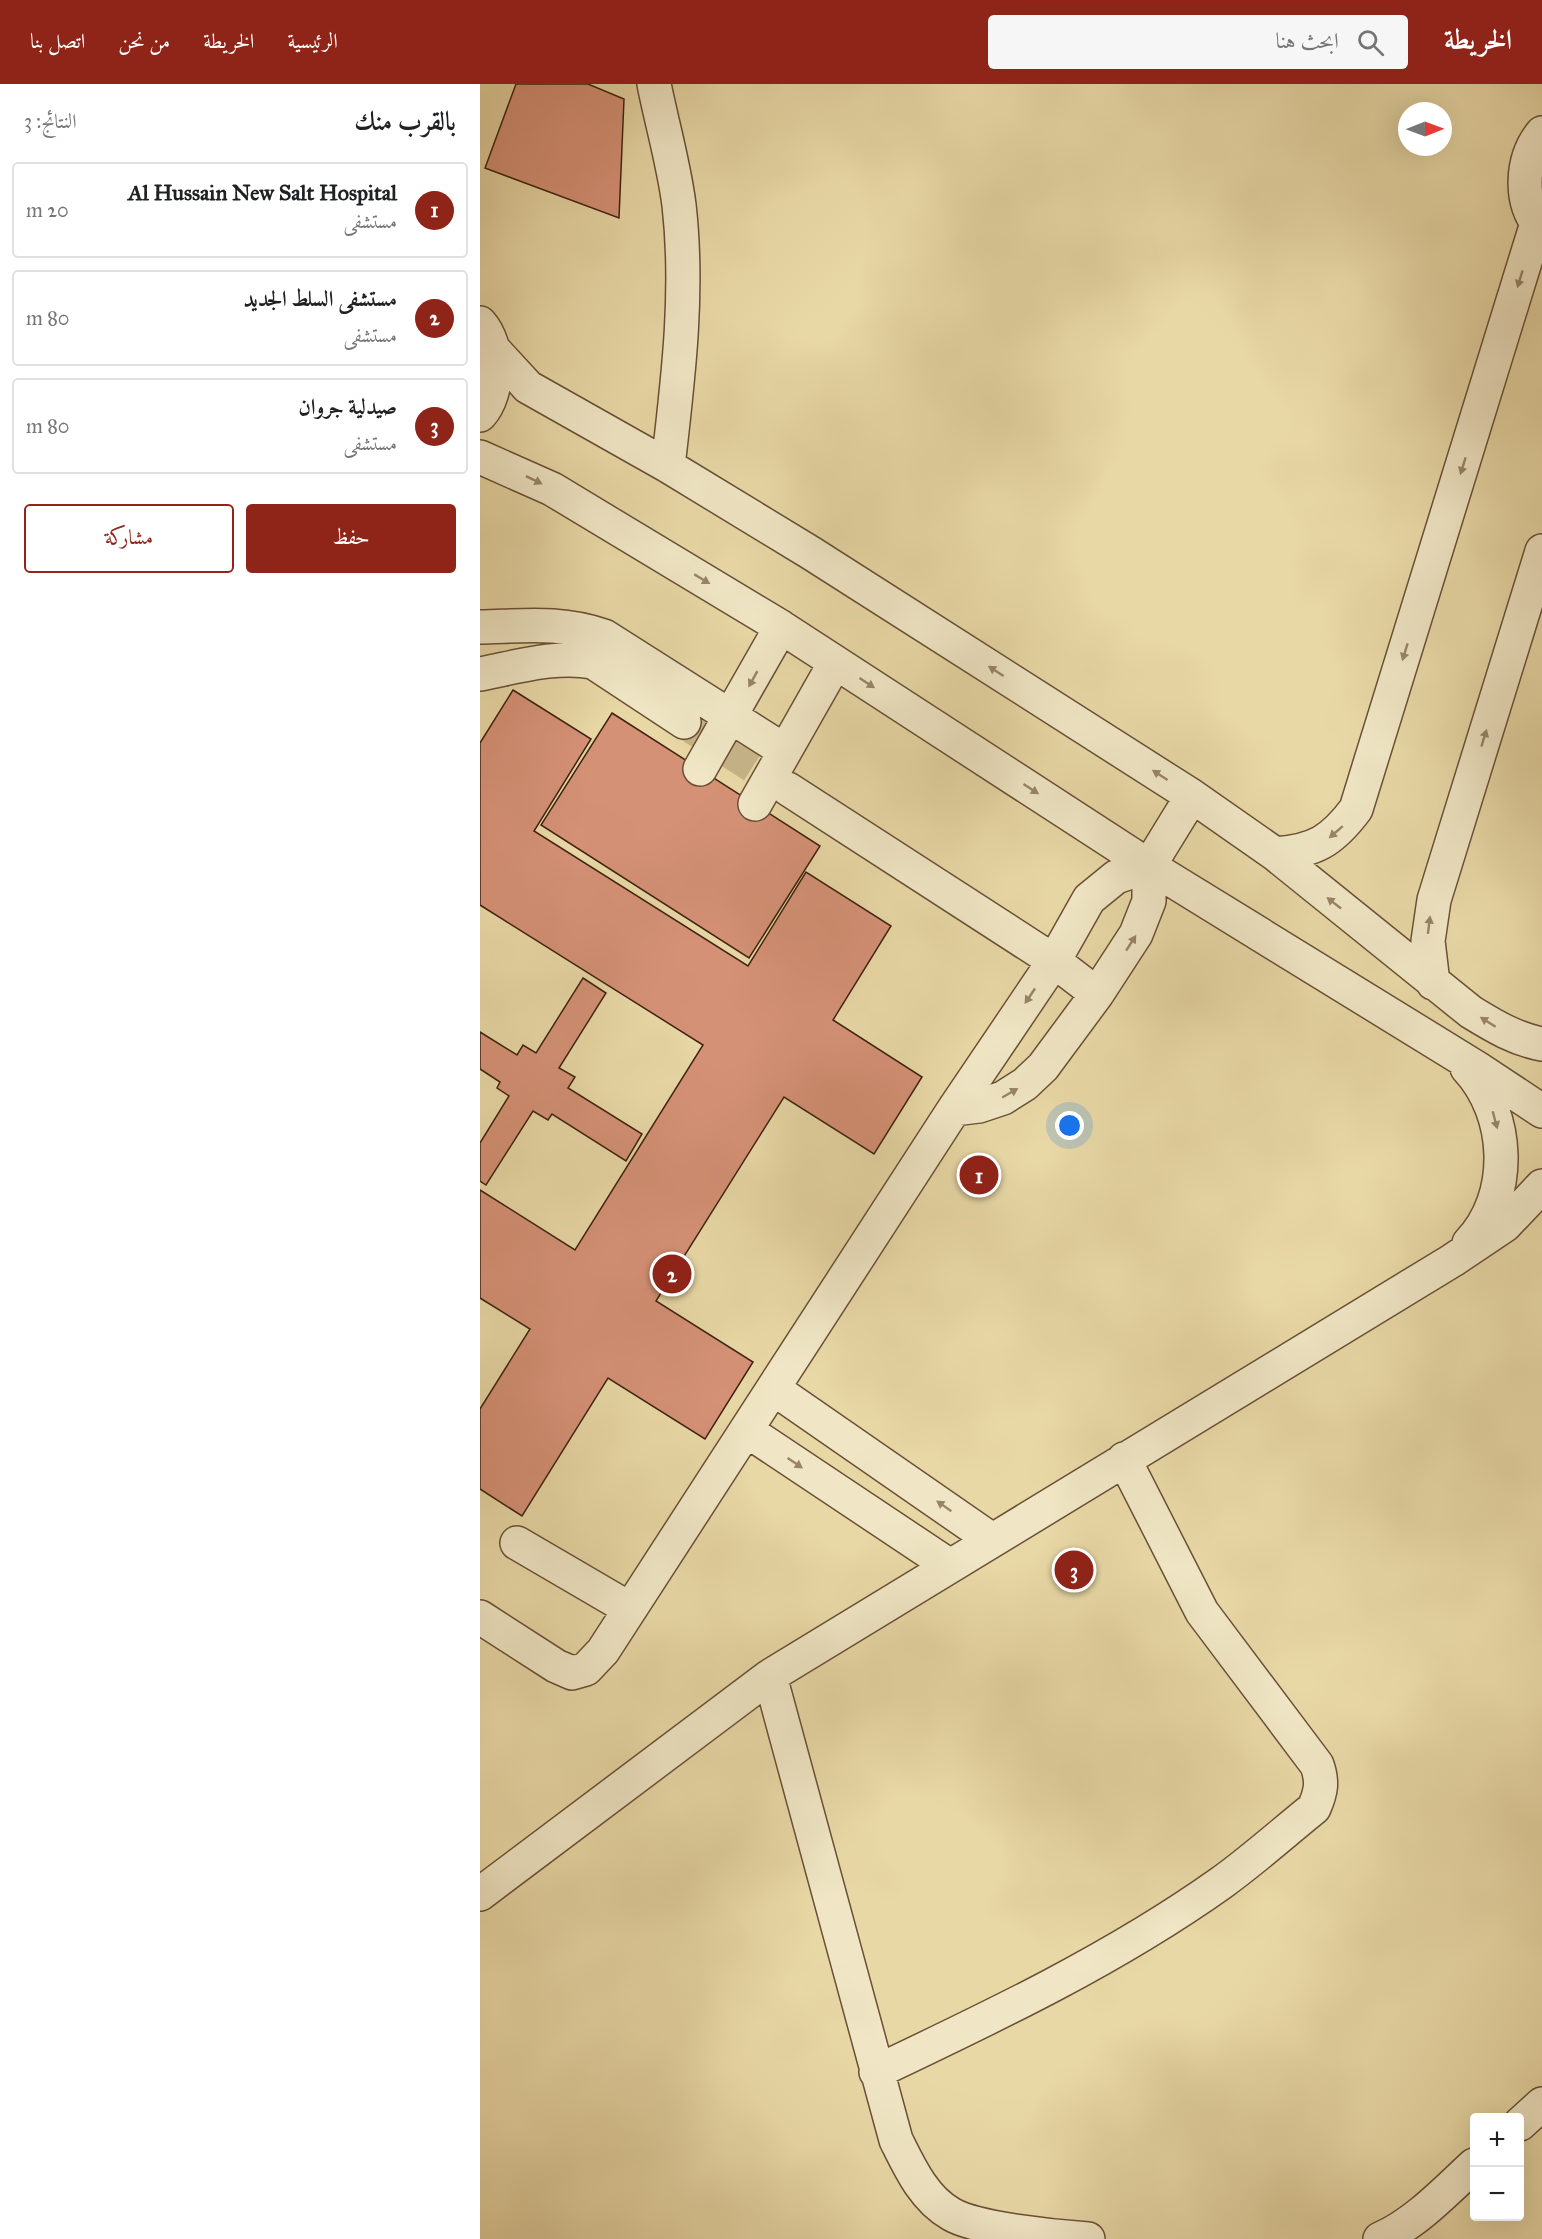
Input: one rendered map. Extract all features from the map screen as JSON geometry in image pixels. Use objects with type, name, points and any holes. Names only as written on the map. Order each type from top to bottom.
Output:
[{"type":"street","points":[[654,84],[679,206],[683,296],[679,373],[668,466]]},
{"type":"street","points":[[1275,854],[1300,852],[1323,843],[1342,828],[1356,809],[1539,226],[1527,198],[1525,170],[1534,143],[1542,133]]},
{"type":"street","points":[[487,337],[528,387],[668,466],[811,553],[1192,796],[1275,854],[1433,983],[1503,1031],[1525,1041],[1542,1044]]},
{"type":"street","points":[[480,415],[485,410],[495,381],[487,337]]},
{"type":"street","points":[[480,458],[552,489],[781,627],[1149,866],[1542,1111]]},
{"type":"street","points":[[1433,983],[1428,941],[1434,900],[1542,551]]},
{"type":"street","points":[[480,627],[556,625],[577,627],[604,636],[785,751]]},
{"type":"street","points":[[700,769],[781,627]]},
{"type":"street","points":[[480,674],[545,661],[577,659],[593,662],[684,722]]},
{"type":"street","points":[[755,804],[835,663]]},
{"type":"street","points":[[788,789],[1054,961],[1097,994]]},
{"type":"street","points":[[954,1109],[979,1106],[1003,1098],[1024,1084],[1043,1066],[1097,994],[1144,918],[1149,901],[1149,866],[1192,796]]},
{"type":"street","points":[[480,1617],[556,1666],[572,1673],[586,1669],[603,1651],[954,1109],[1054,961],[1089,899],[1101,887],[1132,869],[1149,866]]},
{"type":"street","points":[[1453,1054],[1476,1078],[1492,1108],[1501,1140],[1501,1174],[1492,1206],[1476,1235],[1453,1260]]},
{"type":"street","points":[[480,1894],[770,1676],[1453,1260],[1505,1225],[1542,1186]]},
{"type":"street","points":[[1505,1225],[1542,1211]]},
{"type":"street","points":[[774,1389],[992,1540]]},
{"type":"street","points":[[746,1430],[950,1566]]},
{"type":"street","points":[[876,2072],[1022,2002],[1221,1883],[1314,1808],[1322,1792],[1317,1765],[1202,1612],[1124,1459]]},
{"type":"street","points":[[517,1543],[630,1609]]},
{"type":"street","points":[[770,1676],[876,2072],[896,2140],[911,2169],[930,2196],[951,2214],[976,2223],[1054,2237],[1088,2239]]},
{"type":"street","points":[[1524,2120],[1542,2104]]},
{"type":"street","points":[[1380,2239],[1392,2234],[1421,2212],[1472,2167]]},
{"type":"building","points":[[516,84],[588,84],[624,99],[619,218],[485,168]]},
{"type":"building","points":[[513,690],[591,739],[534,831],[748,966],[806,872],[891,926],[833,1020],[922,1077],[874,1154],[784,1097],[656,1301],[753,1362],[705,1439],[608,1378],[522,1516],[480,1489],[480,1409],[530,1329],[480,1298],[480,1190],[575,1250],[703,1045],[480,905],[480,743]]},
{"type":"building","points":[[612,713],[820,846],[749,958],[541,825]]},
{"type":"building","points":[[583,978],[606,993],[559,1068],[575,1077],[568,1088],[642,1134],[626,1161],[552,1114],[548,1120],[533,1111],[486,1185],[480,1181],[480,1143],[509,1096],[497,1088],[500,1082],[480,1069],[480,1032],[517,1055],[523,1045],[536,1053]]},
{"type":"tunnel","points":[[684,722],[788,789]]},
{"type":"place","name":"Al Hussain New Salt Hospital","points":[[979,1175]]},
{"type":"place","name":"مستشفى السلط الجديد","points":[[672,1274]]},
{"type":"place","name":"صيدلية جروان","points":[[1074,1570]]}]
